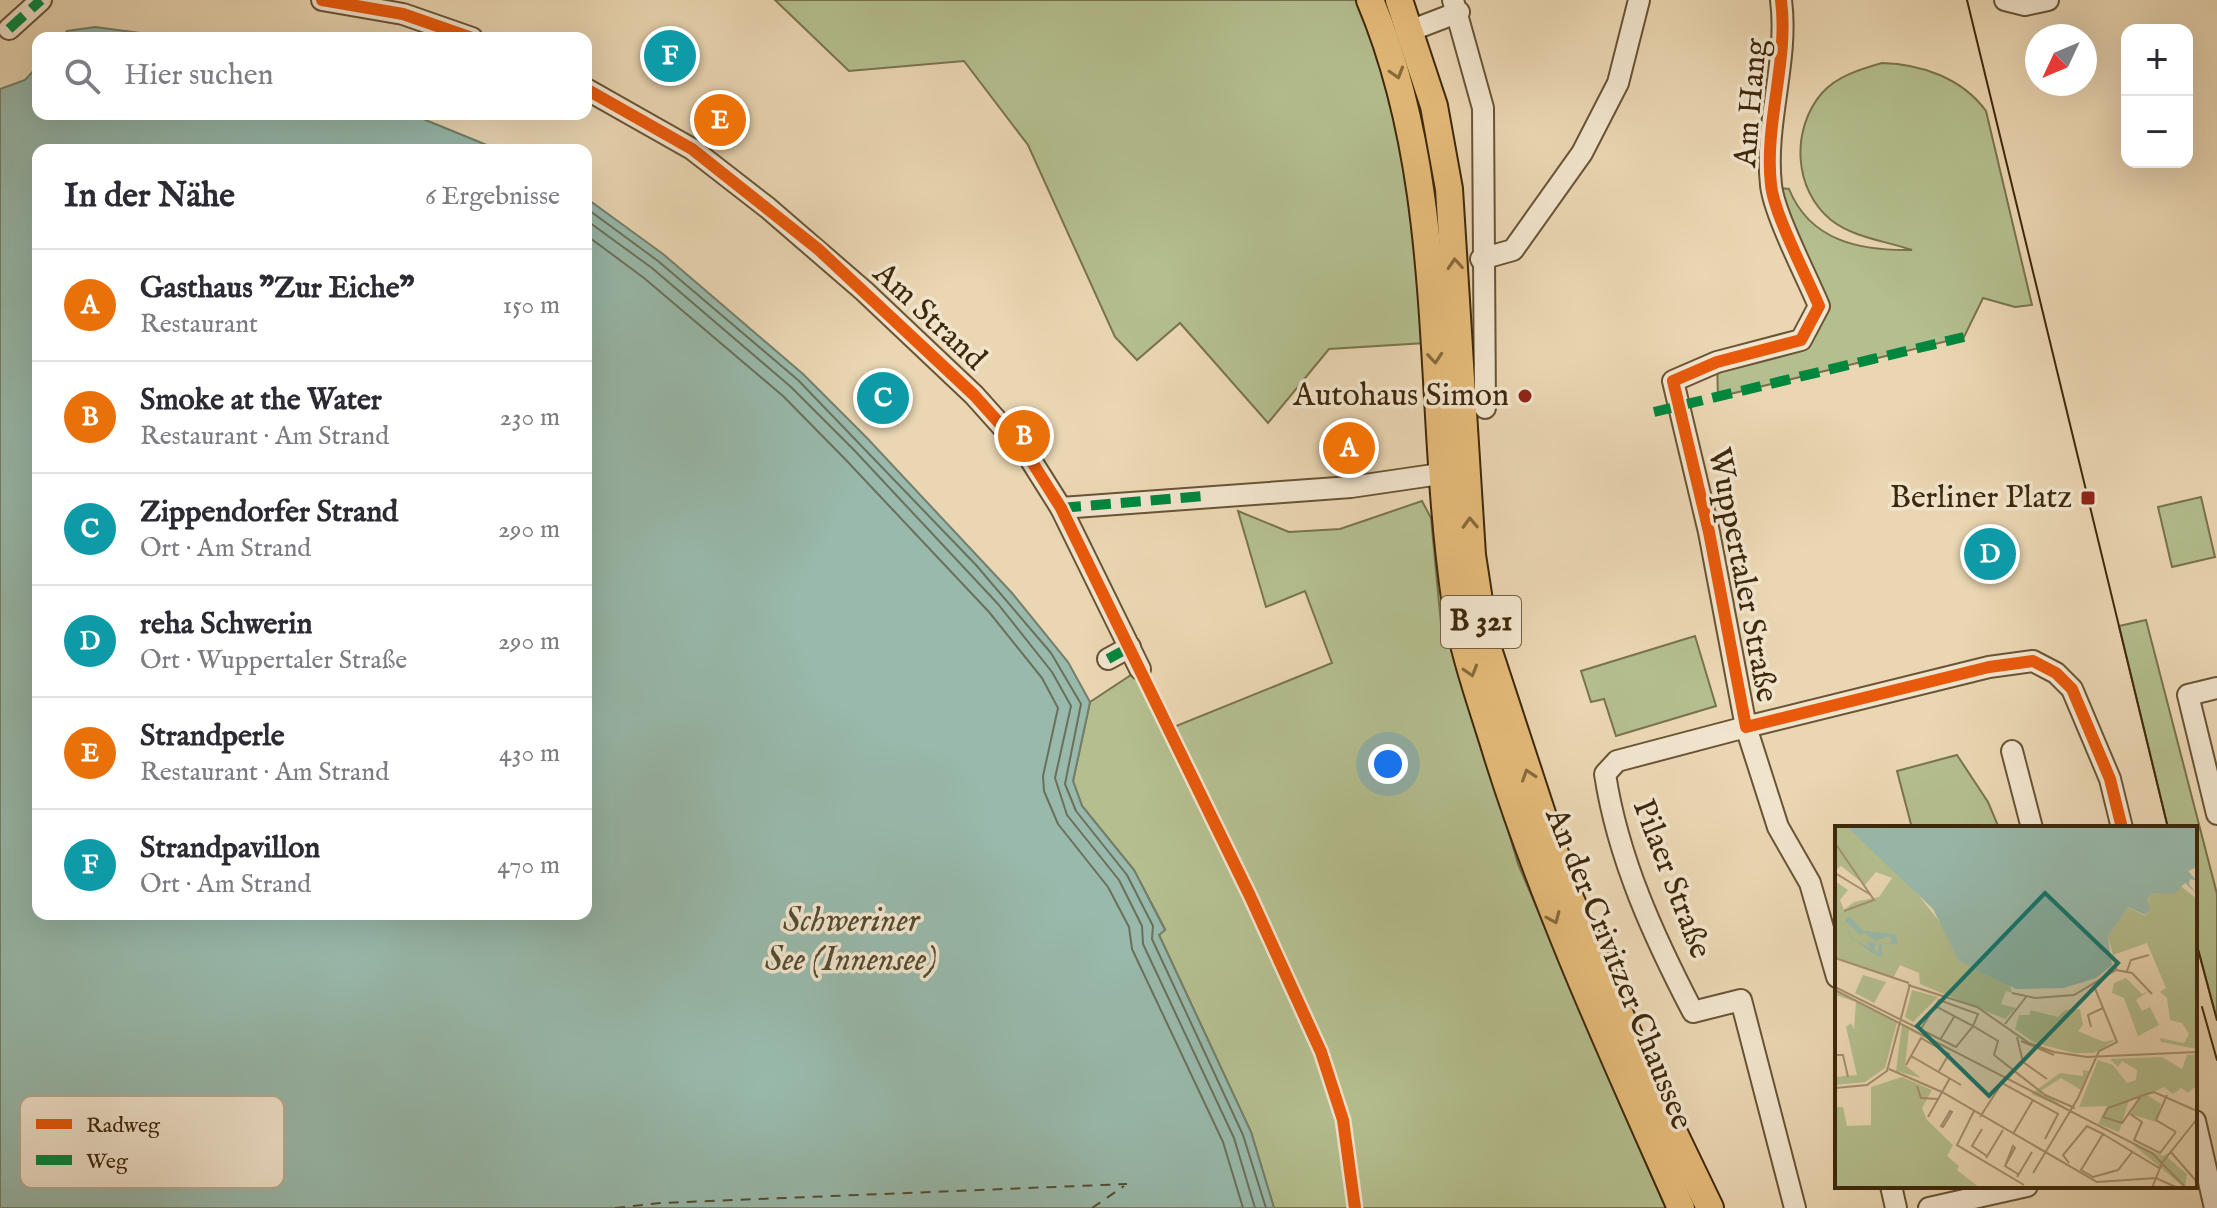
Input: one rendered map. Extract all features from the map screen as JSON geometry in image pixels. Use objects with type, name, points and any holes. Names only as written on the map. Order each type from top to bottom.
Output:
[{"type":"main road","name":"An der Crivitzer Chaussee","points":[[1370,0],[1401,86],[1418,177],[1456,467],[1485,640],[1546,832],[1640,1061],[1710,1208]]},
{"type":"main road","name":"An der Crivitzer Chaussee","points":[[1399,0],[1412,30],[1434,106],[1449,189],[1456,604],[1465,650],[1547,904],[1681,1208]]},
{"type":"street","points":[[9,29],[41,0]]},
{"type":"street","points":[[322,0],[404,7],[459,32]]},
{"type":"street","points":[[1481,259],[1513,250],[1582,153],[1618,83],[1639,0]]},
{"type":"street","name":"Am Hang","points":[[1781,0],[1784,23],[1772,122],[1771,187],[1819,306],[1801,340]]},
{"type":"street","points":[[2005,0],[2025,5],[2048,0]]},
{"type":"street","points":[[1412,30],[1456,6],[1483,108],[1481,259],[1485,408]]},
{"type":"street","name":"Am Strand","points":[[592,92],[692,149],[818,249],[974,395],[1027,454],[1061,508],[1140,669]]},
{"type":"street","name":"Wuppertaler Straße","points":[[1801,340],[1717,362],[1673,381],[1709,532],[1746,727],[1989,667],[2033,661],[2056,673],[2072,689],[2110,779],[2122,826]]},
{"type":"street","points":[[1061,508],[1351,487],[1456,467]]},
{"type":"street","points":[[1108,659],[1130,647]]},
{"type":"street","points":[[2217,688],[2188,695],[2217,814]]},
{"type":"street","points":[[1746,727],[1778,827],[1810,883],[1835,964]]},
{"type":"street","name":"Pilaer Straße","points":[[1746,727],[1617,761],[1605,774],[1610,810],[1639,899],[1693,1012],[1741,1000],[1795,1208]]},
{"type":"street","points":[[2012,751],[2031,826]]},
{"type":"street","points":[[2198,1147],[2215,1208]]},
{"type":"street","points":[[1891,1188],[1896,1208]]},
{"type":"street","points":[[1929,1208],[2018,1188]]},
{"type":"green space","points":[[775,0],[1360,0],[1401,129],[1425,343],[1329,349],[1268,423],[1180,323],[1137,360],[1115,337],[1028,145],[964,61],[849,71]]},
{"type":"green space","points":[[1882,63],[1911,66],[1940,75],[1965,90],[1986,111],[2032,305],[2015,307],[1983,298],[1964,337],[1718,397],[1717,362],[1801,340],[1819,306],[1771,187],[1789,189],[1810,221],[1839,239],[1874,248],[1912,250],[1860,235],[1831,220],[1818,207],[1803,176],[1801,141],[1812,108],[1822,93],[1842,78]]},
{"type":"green space","points":[[2201,497],[2215,557],[2172,567],[2158,507]]},
{"type":"green space","points":[[1422,501],[1431,518],[1441,624],[1460,667],[1518,864],[1666,1208],[1274,1208],[1251,1132],[1159,935],[1165,929],[1134,870],[1082,806],[1073,781],[1090,702],[1140,669],[1169,729],[1332,663],[1305,591],[1266,607],[1238,511],[1289,532],[1340,529]]},
{"type":"green space","points":[[2146,620],[2217,894],[2217,1020],[2197,945],[2197,826],[2168,826],[2119,626]]},
{"type":"green space","points":[[1695,636],[1716,706],[1616,736],[1604,699],[1591,702],[1581,671]]},
{"type":"green space","points":[[1957,755],[1988,802],[1998,826],[1911,826],[1897,771]]},
{"type":"water","points":[[95,27],[133,32],[66,32]]},
{"type":"water","name":"Schweriner See (Innensee)","points":[[32,72],[32,120],[426,120],[484,144],[32,144],[32,920],[592,920],[592,202],[663,254],[803,374],[1012,593],[1068,662],[1090,702],[1073,781],[1082,806],[1134,870],[1165,930],[1159,935],[1251,1132],[1274,1208],[0,1208],[0,89],[25,80]]},
{"type":"ferry route","points":[[615,1208],[661,1203],[1127,1184]]},
{"type":"ferry route","points":[[1092,1208],[1124,1186]]},
{"type":"tram line","points":[[1967,0],[2168,826]]},
{"type":"tram line","points":[[2197,945],[2217,1020]]},
{"type":"tram line","points":[[2202,1007],[2217,1060]]},
{"type":"marked path","points":[[9,29],[41,0]]},
{"type":"marked path","points":[[1654,412],[1964,337]]},
{"type":"marked path","points":[[1061,508],[1204,496]]},
{"type":"marked path","points":[[1108,659],[1130,647]]},
{"type":"cycle path","points":[[322,0],[403,14],[455,32]]},
{"type":"cycle path","points":[[1781,0],[1782,46],[1771,139],[1771,185],[1784,228],[1819,306],[1801,340],[1717,362],[1673,381],[1709,532],[1746,727],[1989,667],[2033,661],[2056,673],[2072,689],[2110,779],[2122,826]]},
{"type":"cycle path","points":[[592,92],[692,149],[818,249],[974,395],[1027,454],[1061,508],[1250,896],[1321,1052],[1343,1120],[1355,1208]]},
{"type":"place","name":"Strandpavillon","points":[[670,56]]},
{"type":"place","name":"Strandperle","points":[[720,120]]},
{"type":"place","name":"Autohaus Simon","points":[[1525,396]]},
{"type":"place","name":"Zippendorfer Strand","points":[[883,398]]},
{"type":"place","name":"Smoke at the Water","points":[[1024,436]]},
{"type":"place","name":"Gasthaus \"Zur Eiche\"","points":[[1349,448]]},
{"type":"place","name":"Berliner Platz","points":[[2088,498]]},
{"type":"place","name":"reha Schwerin","points":[[1990,554]]}]
